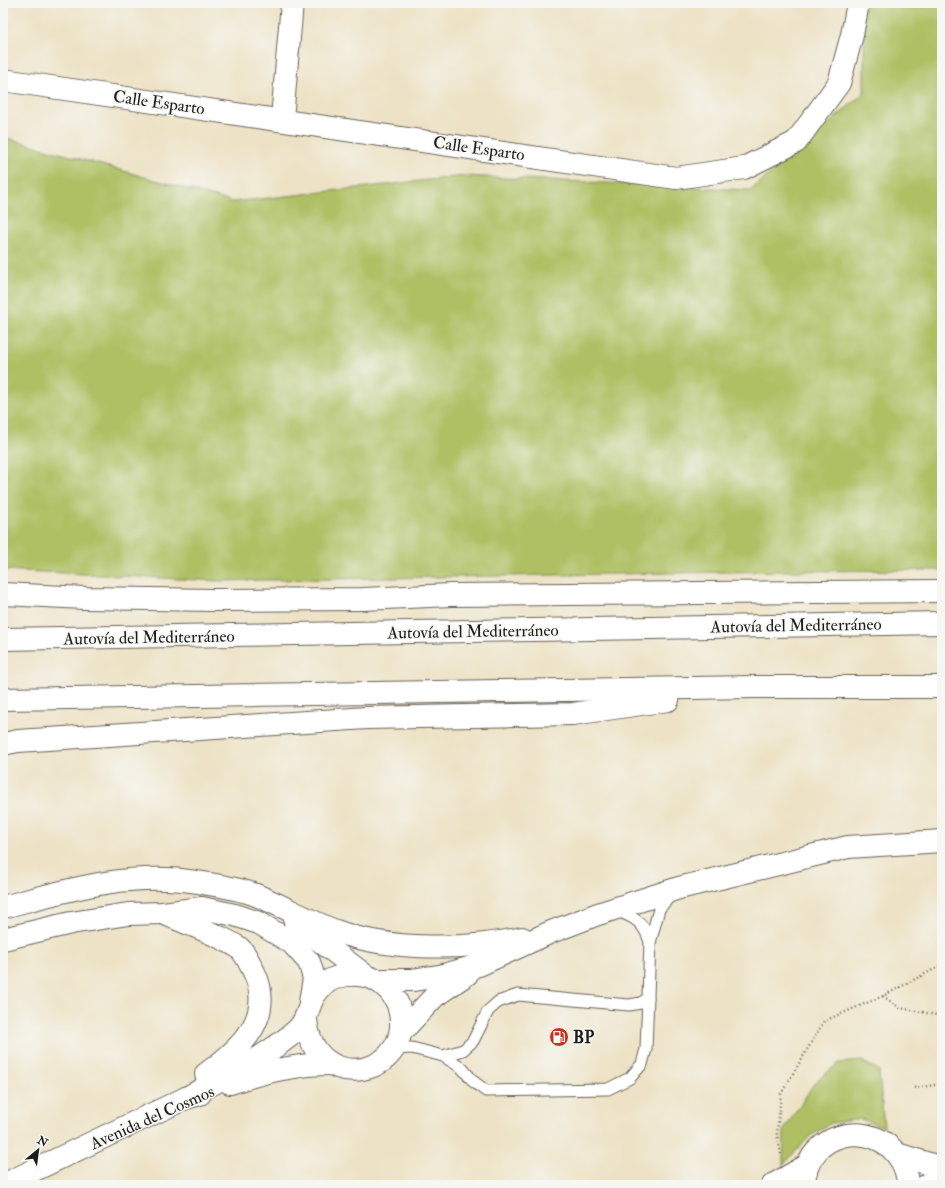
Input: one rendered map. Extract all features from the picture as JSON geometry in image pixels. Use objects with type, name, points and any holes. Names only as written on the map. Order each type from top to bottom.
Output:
[{"type":"main road","points":[[282,119],[292,3]]},
{"type":"main road","name":"Calle Esparto","points":[[3,80],[282,119],[676,178],[744,168],[796,142],[839,83],[852,35],[858,3]]},
{"type":"main road","points":[[3,594],[215,600],[363,599],[467,595],[942,591]]},
{"type":"main road","name":"Autovía del Mediterráneo","points":[[3,639],[942,623]]},
{"type":"main road","points":[[8,742],[367,718],[573,714],[754,687]]},
{"type":"main road","points":[[3,699],[754,687],[942,687]]},
{"type":"main road","points":[[186,1098],[280,1043],[298,1029],[318,990],[328,982],[341,976],[355,974],[371,978],[412,980],[440,976],[479,965],[551,932],[612,909],[679,888],[848,847],[942,841]]},
{"type":"main road","points":[[3,907],[94,884],[145,878],[195,882],[255,894],[336,931],[367,941],[387,944],[438,946],[470,944],[516,939],[551,932]]},
{"type":"main road","points":[[277,905],[289,918],[371,978],[386,987],[396,1000],[401,1016],[397,1040]]},
{"type":"main road","points":[[3,939],[71,923],[121,915],[163,913],[202,908],[235,915],[253,921],[292,943],[310,962],[314,978],[308,1011],[307,1033],[319,1056],[330,1064],[343,1069],[358,1070],[372,1067],[384,1059],[397,1040],[435,996],[479,965]]},
{"type":"main road","points":[[143,1119],[156,1107],[226,1060],[240,1046],[252,1032],[257,1020],[260,1002],[257,978],[249,961],[238,947],[163,913]]},
{"type":"main road","name":"Avenida del Cosmos","points":[[3,1185],[186,1098],[277,1070],[303,1065],[330,1064]]},
{"type":"main road","points":[[773,1185],[806,1175],[816,1152],[828,1142],[842,1135],[857,1133],[879,1139],[886,1143],[897,1154],[905,1167],[908,1185]]},
{"type":"main road","points":[[897,1154],[942,1168]]},
{"type":"main road","points":[[928,1185],[942,1177]]},
{"type":"lane","points":[[397,1040],[412,1048],[443,1056],[462,1067],[474,1082],[486,1091],[608,1089],[630,1078],[642,1064],[646,1049],[650,942],[660,909],[665,900],[679,888]]},
{"type":"lane","points":[[612,909],[636,920],[646,929],[650,942]]},
{"type":"lane","points":[[443,1056],[463,1050],[473,1042],[488,1012],[498,1002],[518,995],[629,1005],[641,1004],[648,998]]},
{"type":"path","points":[[781,1157],[777,1134],[781,1094],[824,1021],[883,996],[942,965]]},
{"type":"path","points":[[883,996],[900,1008],[942,1016]]},
{"type":"path","points":[[914,1088],[942,1084]]},
{"type":"green space","points":[[864,3],[942,3],[942,570],[785,571],[218,581],[3,570],[3,137],[233,202],[464,176],[751,190],[864,93]]},
{"type":"green space","points":[[862,1061],[879,1071],[884,1127],[861,1119],[831,1123],[809,1137],[783,1165],[784,1130],[815,1082],[839,1063]]},
{"type":"place","name":"BP","points":[[559,1037]]}]
